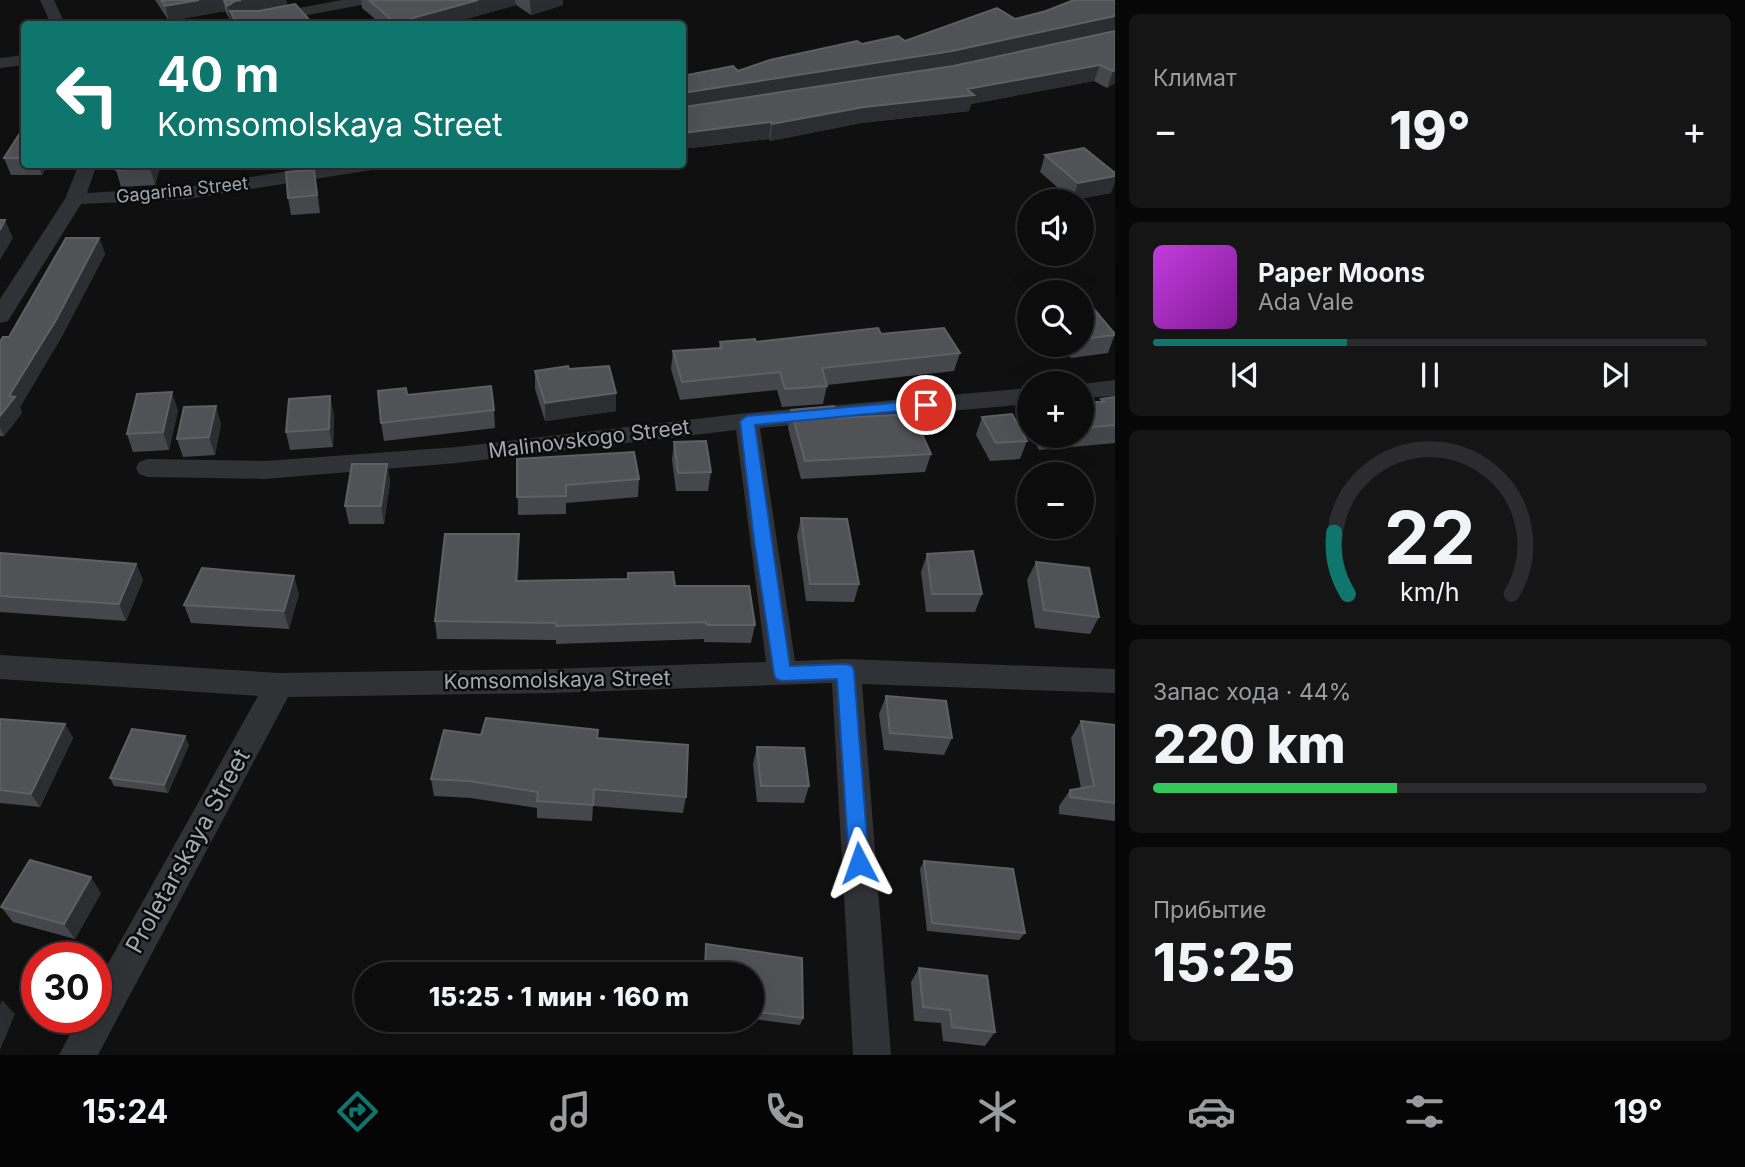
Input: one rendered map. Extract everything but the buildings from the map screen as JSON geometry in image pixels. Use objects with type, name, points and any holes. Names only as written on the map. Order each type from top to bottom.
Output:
[{"type":"street","points":[[47,0],[57,21]]},
{"type":"street","points":[[255,21],[366,0]]},
{"type":"street","points":[[0,63],[21,60]]},
{"type":"street","points":[[0,316],[75,199],[87,168]]},
{"type":"street","name":"Gagarina Street","points":[[75,199],[187,193],[346,168]]},
{"type":"street","points":[[1094,390],[1115,388]]},
{"type":"street","name":"Malinovskogo Street","points":[[148,468],[278,469],[457,455],[747,421],[1017,397]]},
{"type":"street","points":[[747,421],[782,674]]},
{"type":"street","name":"Komsomolskaya Street","points":[[0,667],[279,685],[846,671],[1115,681]]},
{"type":"street","points":[[846,671],[872,1055]]},
{"type":"street","name":"Proletarskaya Street","points":[[78,1055],[279,685]]},
{"type":"route","points":[[859,863],[846,671],[782,674],[747,421],[926,405]]}]
